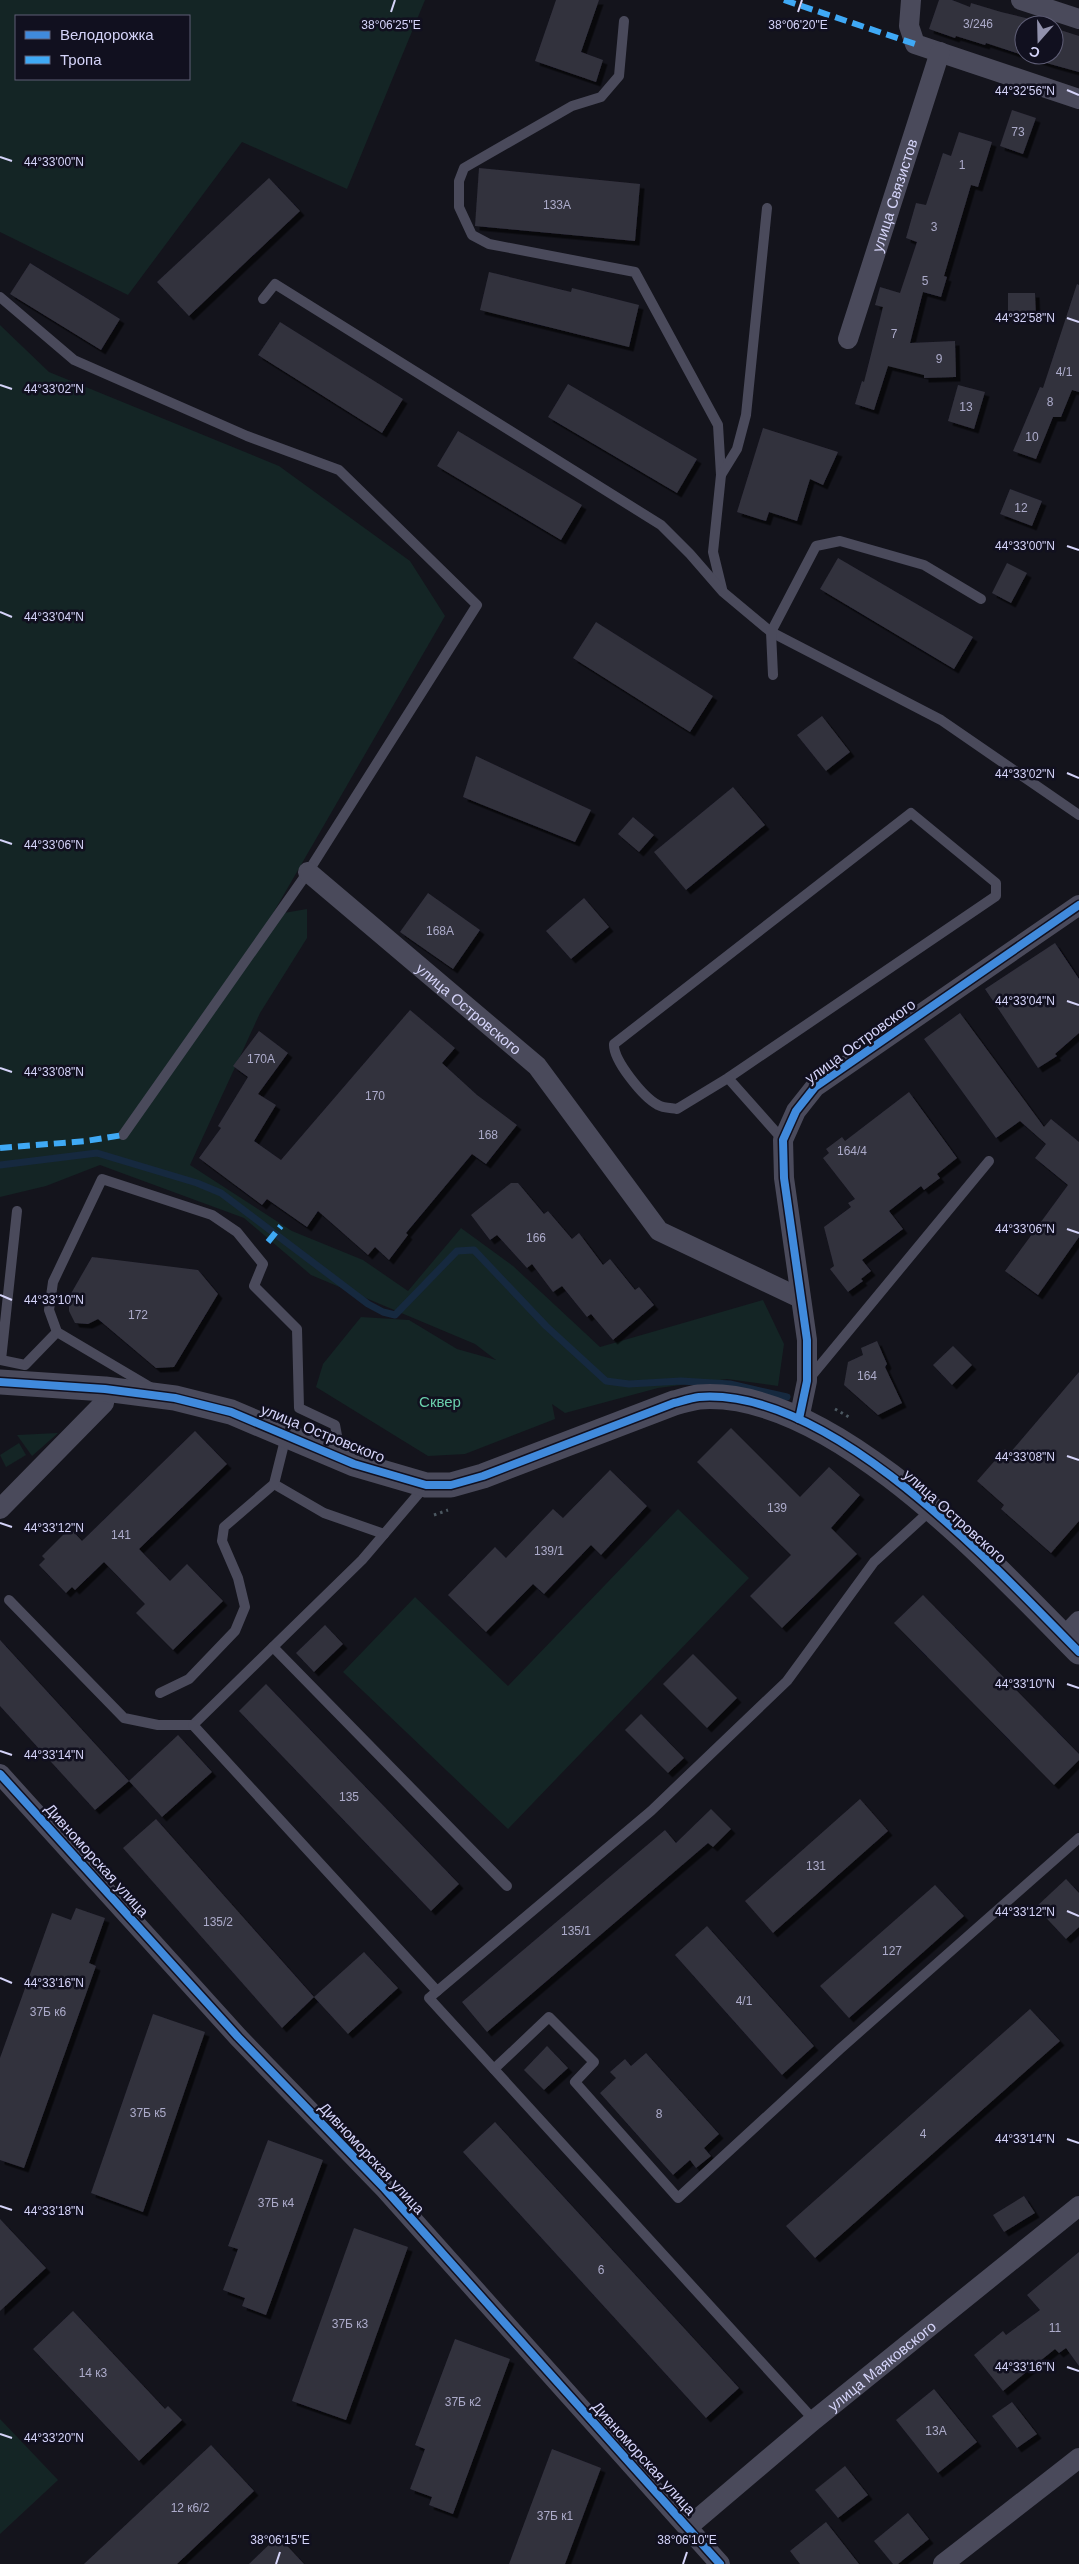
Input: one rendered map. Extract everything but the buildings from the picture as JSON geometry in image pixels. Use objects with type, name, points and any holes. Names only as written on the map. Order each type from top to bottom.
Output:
[{"type":"street","points":[[912,0],[909,26],[915,44],[1079,99]]},
{"type":"street","points":[[1020,0],[1079,19]]},
{"type":"street","name":"улица Связистов","points":[[848,338],[940,52]]},
{"type":"street","name":"улица Островского","points":[[308,872],[537,1066],[658,1231],[800,1298]]},
{"type":"street","name":"улица Островского","points":[[799,1419],[807,1382],[807,1340],[784,1178],[783,1140],[796,1111],[815,1087],[1079,905]]},
{"type":"street","name":"улица Островского","points":[[7,1376],[168,1397],[231,1412],[341,1458],[426,1485],[451,1485],[483,1476],[674,1403],[699,1398],[726,1398],[762,1406],[799,1419],[836,1439],[873,1463],[932,1510],[1074,1636]]},
{"type":"street","points":[[0,1509],[104,1403],[105,1390]]},
{"type":"street","name":"Дивноморская улица","points":[[0,1774],[238,2037],[385,2189],[720,2564]]},
{"type":"street","name":"улица Маяковского","points":[[688,2527],[814,2420],[1079,2206]]},
{"type":"street","points":[[943,2564],[1076,2465]]},
{"type":"lane","points":[[624,21],[619,76],[601,96],[572,106],[464,168],[459,181],[458,207],[472,235],[489,244],[635,272],[718,425],[721,475],[713,552],[723,592]]},
{"type":"lane","points":[[721,475],[737,449],[746,415],[767,208]]},
{"type":"lane","points":[[263,299],[275,284],[661,525],[690,554],[723,592],[771,632],[940,720],[1079,815]]},
{"type":"lane","points":[[0,297],[74,360],[247,436],[339,470],[477,604],[308,872],[124,1135]]},
{"type":"lane","points":[[773,675],[771,632],[816,546],[840,541],[924,565],[981,599]]},
{"type":"lane","points":[[911,813],[996,883],[996,896],[728,1078],[677,1109],[659,1106],[642,1092],[613,1053],[614,1044],[911,813]]},
{"type":"lane","points":[[728,1078],[783,1140]]},
{"type":"lane","points":[[807,1382],[990,1162]]},
{"type":"lane","points":[[168,1397],[57,1332],[49,1310],[53,1282],[102,1179],[212,1215],[237,1232],[263,1264],[254,1286],[297,1330],[299,1408],[335,1425],[341,1458]]},
{"type":"lane","points":[[17,1211],[1,1360],[7,1376],[25,1365],[57,1332]]},
{"type":"lane","points":[[160,1693],[189,1679],[235,1631],[245,1607],[238,1578],[222,1541],[224,1527],[274,1484],[287,1434]]},
{"type":"lane","points":[[274,1484],[324,1513],[384,1534]]},
{"type":"lane","points":[[9,1600],[124,1718],[158,1725],[193,1725],[362,1560],[426,1485]]},
{"type":"lane","points":[[814,2420],[429,1998],[651,1811],[786,1681],[874,1562],[932,1510]]},
{"type":"lane","points":[[273,1647],[507,1886]]},
{"type":"lane","points":[[193,1725],[437,1991]]},
{"type":"lane","points":[[494,2069],[549,2017],[594,2062],[575,2082],[678,2198],[840,2048],[1079,1838]]},
{"type":"path","points":[[434,1515],[451,1509]]},
{"type":"green space","points":[[0,0],[425,0],[347,189],[242,142],[128,295],[0,232]]},
{"type":"green space","name":"Сквер","points":[[0,325],[49,372],[279,466],[410,561],[445,616],[272,915],[307,909],[307,938],[260,1013],[190,1165],[292,1231],[363,1260],[408,1291],[461,1228],[513,1266],[600,1347],[763,1300],[784,1344],[778,1386],[727,1379],[658,1388],[565,1413],[552,1404],[555,1419],[465,1454],[428,1456],[316,1387],[323,1364],[361,1317],[409,1320],[457,1349],[496,1360],[475,1344],[311,1275],[244,1218],[100,1165],[46,1186],[0,1197]]},
{"type":"green space","points":[[58,1433],[32,1456],[17,1435]]},
{"type":"green space","points":[[19,1443],[26,1455],[6,1467],[0,1455]]},
{"type":"green space","points":[[678,1509],[749,1578],[508,1829],[343,1672],[415,1597],[508,1686]]},
{"type":"green space","points":[[0,2419],[58,2480],[0,2534]]},
{"type":"waterway","points":[[0,1165],[97,1153],[197,1183],[221,1193],[368,1304],[383,1312],[395,1315],[457,1251],[474,1250],[546,1326],[606,1381],[629,1384],[681,1381],[730,1384],[787,1397]]},
{"type":"marked path","points":[[784,0],[915,44]]},
{"type":"marked path","points":[[0,1148],[86,1141],[123,1135]]},
{"type":"marked path","points":[[268,1242],[281,1226]]},
{"type":"cycle path","points":[[799,1419],[807,1381],[807,1340],[784,1178],[783,1140],[796,1111],[815,1087],[1079,905]]},
{"type":"cycle path","points":[[0,1382],[105,1389],[175,1398],[231,1412],[354,1464],[426,1485],[451,1485],[483,1476],[674,1403],[699,1397],[750,1402],[802,1420],[855,1450],[906,1488],[956,1530],[1079,1652]]},
{"type":"cycle path","points":[[0,1774],[238,2037],[385,2189],[720,2564]]}]
